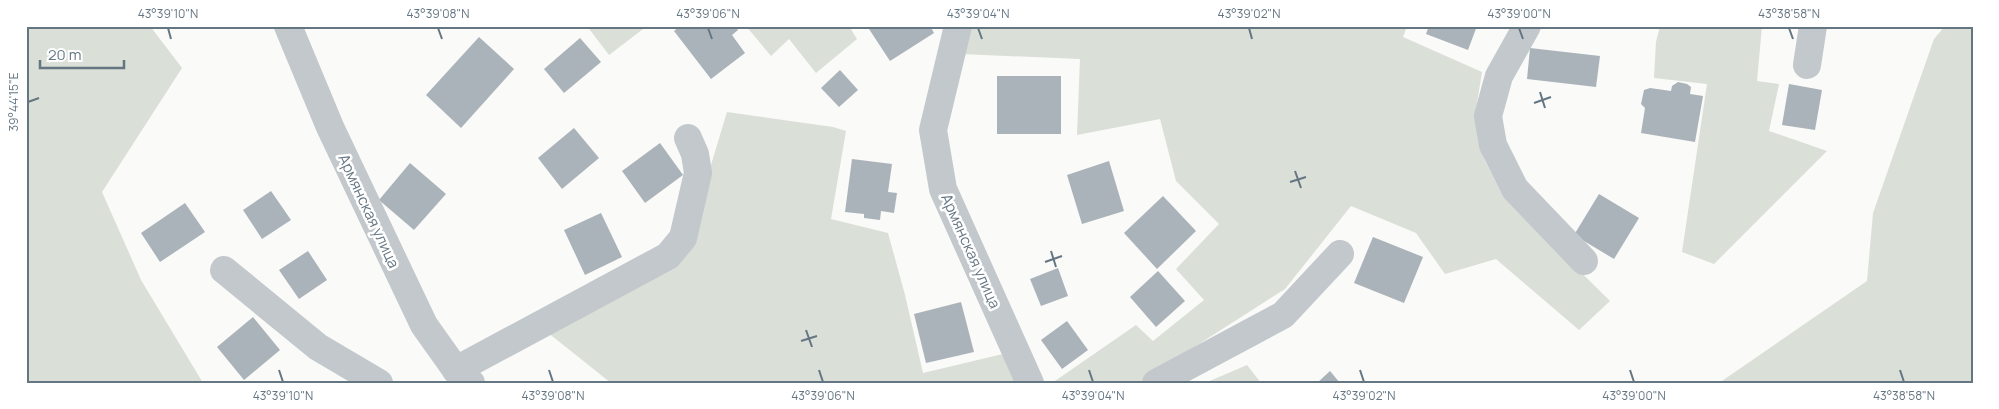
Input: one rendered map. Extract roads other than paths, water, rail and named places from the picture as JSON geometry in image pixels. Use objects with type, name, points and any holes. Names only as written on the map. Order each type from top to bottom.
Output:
[{"type":"street","name":"Армянская улица","points":[[288,26],[330,127],[424,324],[464,376]]},
{"type":"street","name":"Армянская улица","points":[[958,26],[933,130],[943,190],[1030,383]]},
{"type":"street","points":[[1527,26],[1499,76],[1488,116],[1493,145],[1515,189],[1584,261]]},
{"type":"street","points":[[1807,65],[1813,26]]},
{"type":"street","points":[[464,376],[668,256],[683,238],[698,173],[695,154],[688,138]]},
{"type":"street","points":[[1156,383],[1284,315],[1340,254]]},
{"type":"street","points":[[224,270],[318,347],[379,383]]}]
